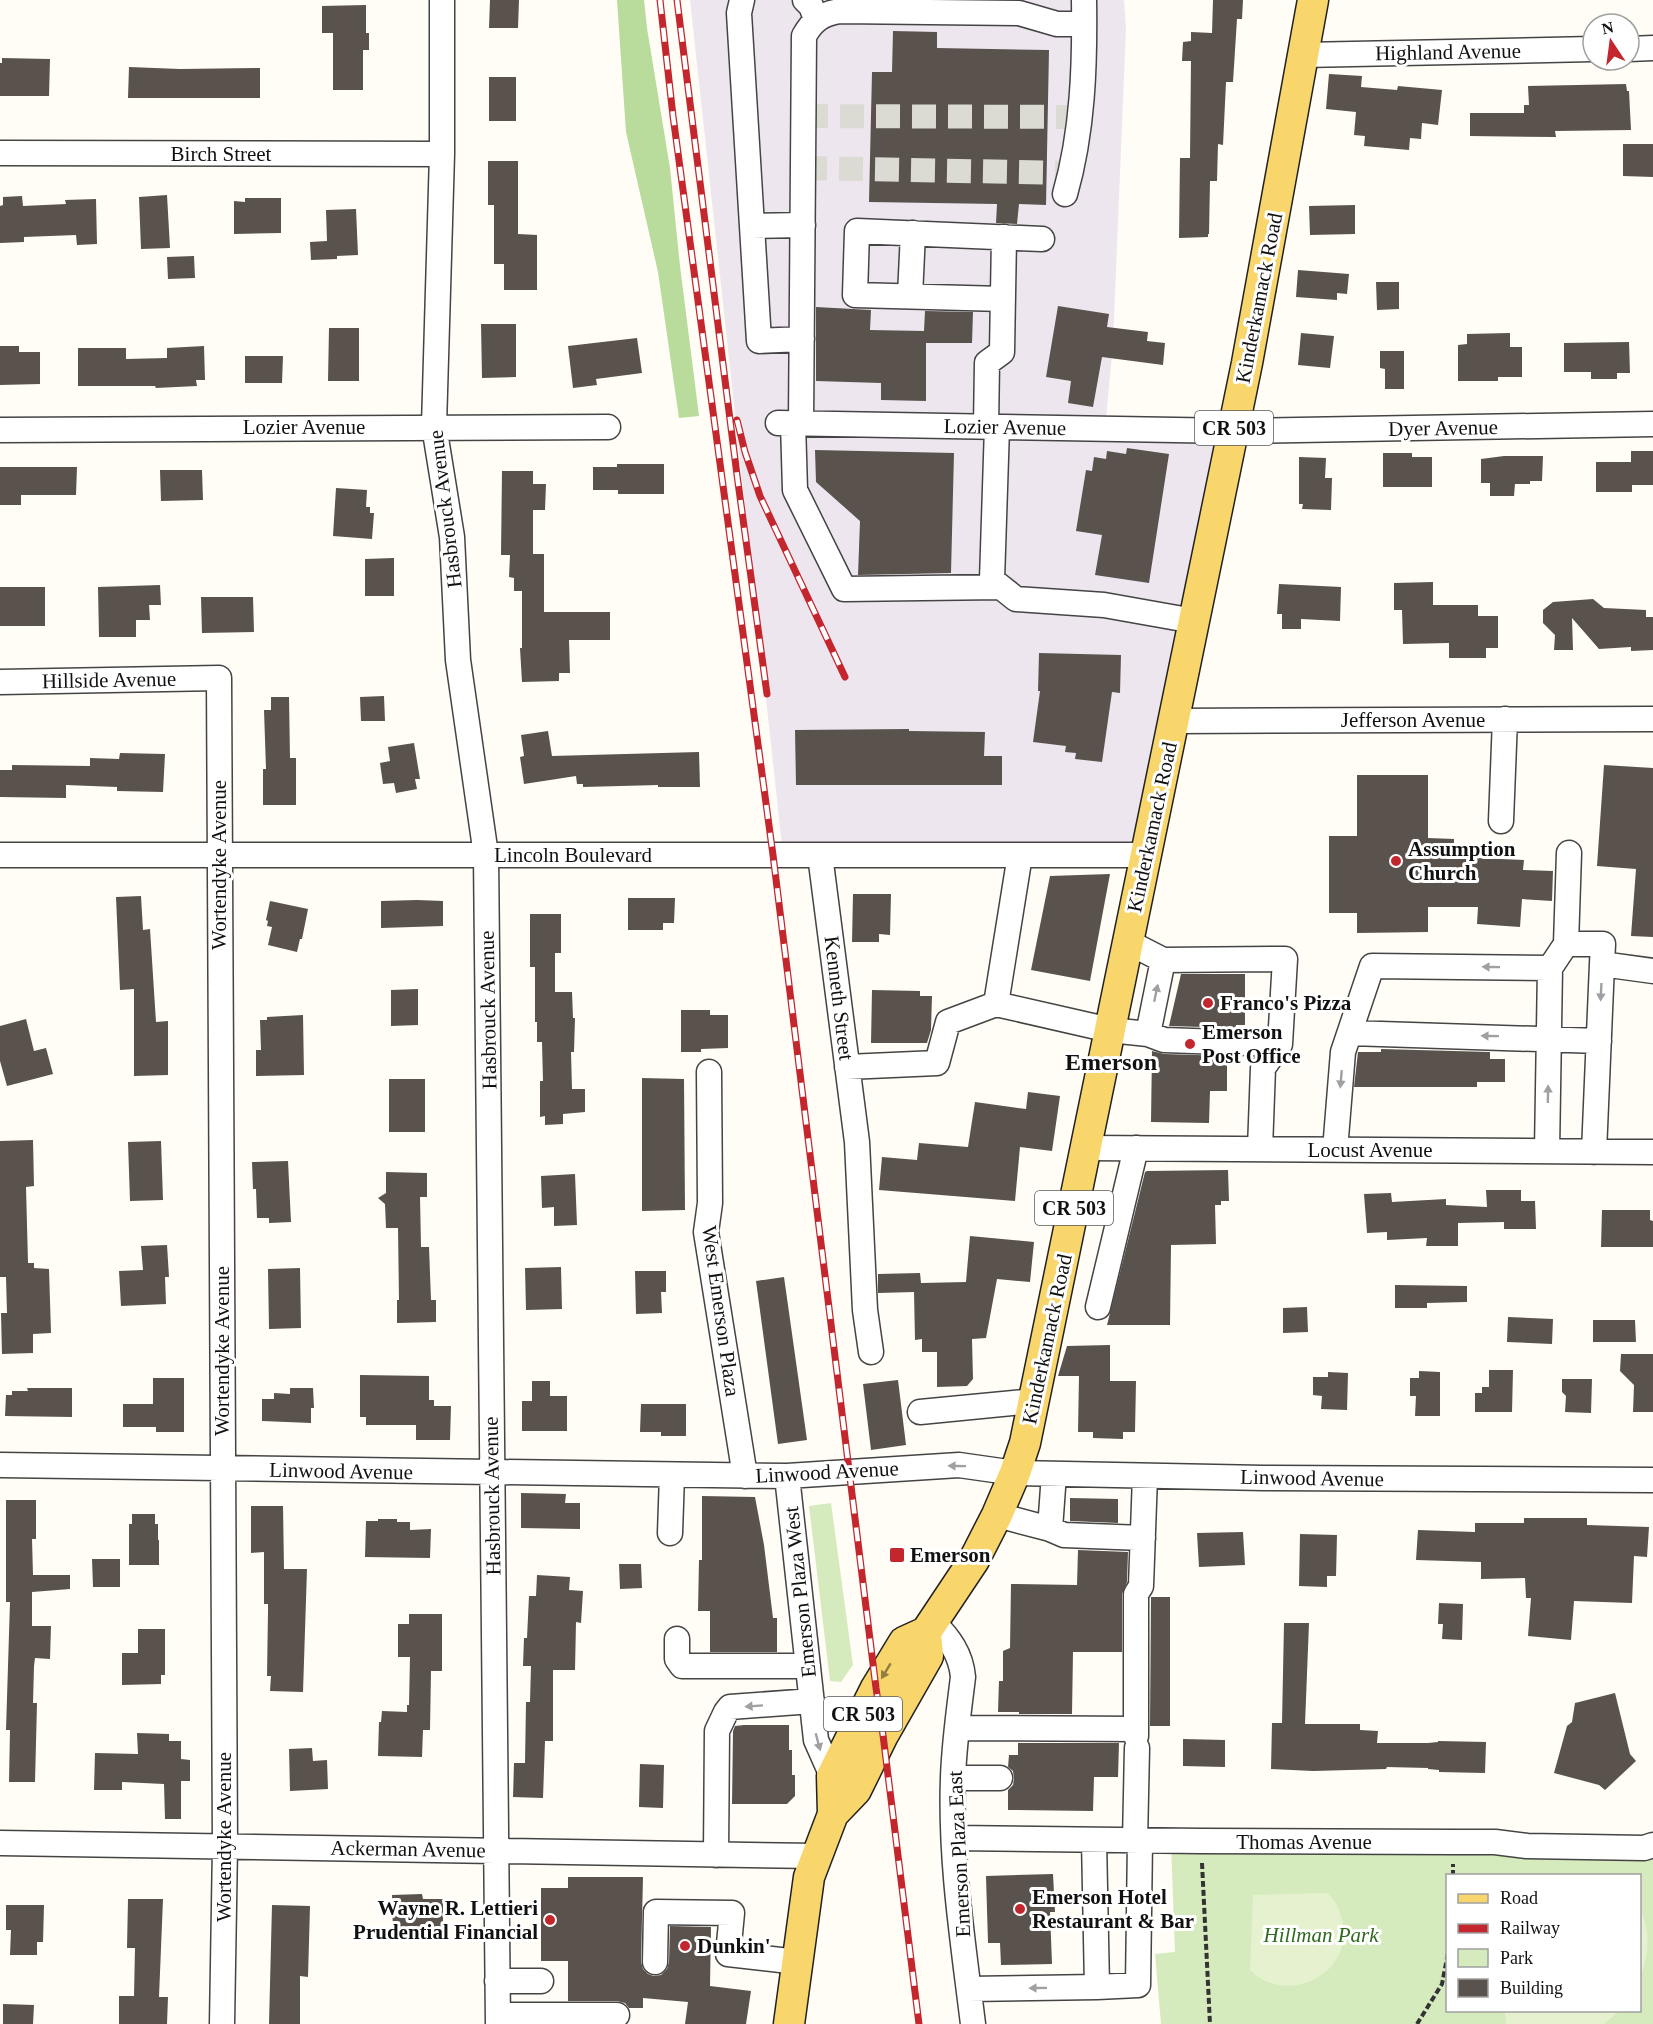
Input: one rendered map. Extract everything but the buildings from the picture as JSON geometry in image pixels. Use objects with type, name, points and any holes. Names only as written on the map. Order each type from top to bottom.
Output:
[{"type":"main road","name":"Kinderkamack Road","points":[[833,1814],[832,1776],[876,1688],[904,1642],[929,1627],[974,1560],[997,1515],[1025,1443],[1233,431],[1313,0]]},
{"type":"main road","name":"Kinderkamack Road","points":[[789,2024],[809,1877],[816,1856],[833,1814],[856,1790],[928,1656],[929,1627]]},
{"type":"street","name":"Hasbrouck Avenue","points":[[442,0],[442,154],[434,426],[452,537],[458,660],[486,855],[498,2019]]},
{"type":"street","points":[[742,0],[739,13],[759,341],[802,339]]},
{"type":"street","points":[[1065,194],[1074,162],[1084,63],[1084,0]]},
{"type":"street","points":[[1000,587],[844,589],[795,489],[791,423],[802,339],[804,36],[811,9],[1019,14],[1057,24],[1084,24]]},
{"type":"street","name":"Highland Avenue","points":[[1303,55],[1581,49]]},
{"type":"street","name":"Birch Street","points":[[0,153],[442,154]]},
{"type":"street","points":[[752,226],[803,225]]},
{"type":"street","points":[[1003,299],[855,295],[857,231],[1042,239]]},
{"type":"street","points":[[910,296],[913,233]]},
{"type":"street","points":[[1004,237],[1002,352],[987,363],[991,427],[992,580],[1016,599],[1104,605],[1194,621]]},
{"type":"street","name":"Lozier Avenue","points":[[791,423],[1233,431]]},
{"type":"street","name":"Dyer Avenue","points":[[1233,431],[1653,424]]},
{"type":"street","name":"Lozier Avenue","points":[[0,430],[434,426],[608,427]]},
{"type":"street","name":"Hillside Avenue","points":[[0,682],[219,678]]},
{"type":"street","name":"Wortendyke Avenue","points":[[219,678],[225,1846],[222,2024]]},
{"type":"street","points":[[1501,821],[1505,719]]},
{"type":"street","name":"Jefferson Avenue","points":[[1174,721],[1653,719]]},
{"type":"street","points":[[1547,1151],[1550,968],[1566,944],[1569,853]]},
{"type":"street","name":"Lincoln Boulevard","points":[[0,855],[1146,855]]},
{"type":"street","name":"Kenneth Street","points":[[820,855],[857,1142],[866,1310],[871,1352]]},
{"type":"street","points":[[996,1004],[1020,855]]},
{"type":"street","points":[[1128,942],[1163,960],[1285,959],[1280,1044],[1263,1068],[1260,1149]]},
{"type":"street","points":[[1566,944],[1603,944],[1594,1152]]},
{"type":"street","points":[[1148,1034],[1163,960]]},
{"type":"street","points":[[1602,964],[1653,971]]},
{"type":"street","points":[[1335,1150],[1343,1052],[1372,966],[1550,968]]},
{"type":"street","points":[[847,1067],[937,1064],[948,1022],[996,1004],[1110,1030],[1148,1034],[1164,1040],[1280,1044]]},
{"type":"street","points":[[1350,1033],[1599,1041]]},
{"type":"street","name":"West Emerson Plaza","points":[[709,1072],[710,1203],[706,1232],[745,1476]]},
{"type":"street","name":"Locust Avenue","points":[[1086,1148],[1653,1152]]},
{"type":"street","points":[[1098,1308],[1136,1149]]},
{"type":"street","points":[[920,1412],[1034,1401]]},
{"type":"street","name":"Linwood Avenue","points":[[0,1466],[786,1476],[959,1465],[1015,1473],[1145,1476],[1653,1480]]},
{"type":"street","points":[[1050,1529],[1054,1474]]},
{"type":"street","points":[[670,1533],[672,1475]]},
{"type":"street","name":"Emerson Plaza West","points":[[786,1476],[816,1740],[832,1776]]},
{"type":"street","points":[[969,1989],[1138,1986],[1136,1594],[1141,1586],[1145,1476]]},
{"type":"street","points":[[997,1515],[1064,1535],[1143,1538]]},
{"type":"street","name":"Emerson Plaza East","points":[[929,1627],[949,1639],[962,1666],[963,1677],[953,1778],[954,1838],[960,1925],[973,2024]]},
{"type":"street","points":[[677,1639],[677,1659],[682,1666],[808,1666]]},
{"type":"street","points":[[716,1855],[717,1731],[726,1712],[730,1707],[812,1701]]},
{"type":"street","points":[[957,1728],[1136,1738]]},
{"type":"street","points":[[953,1778],[1000,1778]]},
{"type":"street","name":"Thomas Avenue","points":[[954,1838],[1201,1842],[1495,1842],[1527,1846],[1644,1848],[1653,1845]]},
{"type":"street","points":[[1094,1840],[1097,1987]]},
{"type":"street","name":"Ackerman Avenue","points":[[0,1843],[816,1856]]},
{"type":"street","points":[[655,1962],[657,1912],[732,1913],[728,1954],[798,1962]]},
{"type":"street","points":[[497,1981],[541,1981]]},
{"type":"street","points":[[498,2019],[617,2015]]},
{"type":"path","points":[[914,1563],[925,1563]]},
{"type":"path","points":[[1201,1842],[1210,2024]]},
{"type":"path","points":[[1417,2024],[1442,1984],[1446,1963]]},
{"type":"shaded area","points":[[690,0],[1124,0],[1126,28],[1113,344],[1105,429],[1233,431],[1146,855],[783,855]]},
{"type":"green space","points":[[617,0],[644,0],[670,168],[699,416],[679,418],[658,272],[626,132]]},
{"type":"green space","points":[[831,1503],[853,1665],[841,1682],[830,1681],[809,1506]]},
{"type":"green space","name":"Hillman Park","points":[[1171,1844],[1653,1847],[1653,2024],[1161,2024],[1155,1954],[1175,1952]]},
{"type":"green space","points":[[1327,1893],[1339,1909],[1344,1935],[1340,1953],[1330,1967],[1317,1978],[1301,1984],[1283,1986],[1266,1981],[1250,1970],[1253,1895]]},
{"type":"green space","points":[[1641,1911],[1648,1943],[1641,1974]]},
{"type":"green space","points":[[1505,2012],[1618,2012],[1604,2024],[1506,2024]]},
{"type":"tunnel","points":[[804,116],[1079,117]]},
{"type":"tunnel","points":[[803,168],[1071,173]]},
{"type":"railway","points":[[660,0],[673,116],[773,855],[919,2024]]},
{"type":"railway","points":[[677,0],[767,694]]},
{"type":"railway","points":[[737,420],[760,496],[845,677]]},
{"type":"place","name":"Assumption Church","points":[[1396,861]]},
{"type":"place","name":"Franco's Pizza","points":[[1208,1003]]},
{"type":"place","name":"Emerson Post Office","points":[[1190,1044]]},
{"type":"place","name":"Emerson","points":[[897,1555]]},
{"type":"place","name":"Emerson Hotel Restaurant & Bar","points":[[1020,1909]]},
{"type":"place","name":"Wayne R. Lettieri Prudential Financial","points":[[550,1920]]},
{"type":"place","name":"Dunkin'","points":[[685,1946]]},
{"type":"district","name":"Emerson","points":[[1111,1062]]}]
